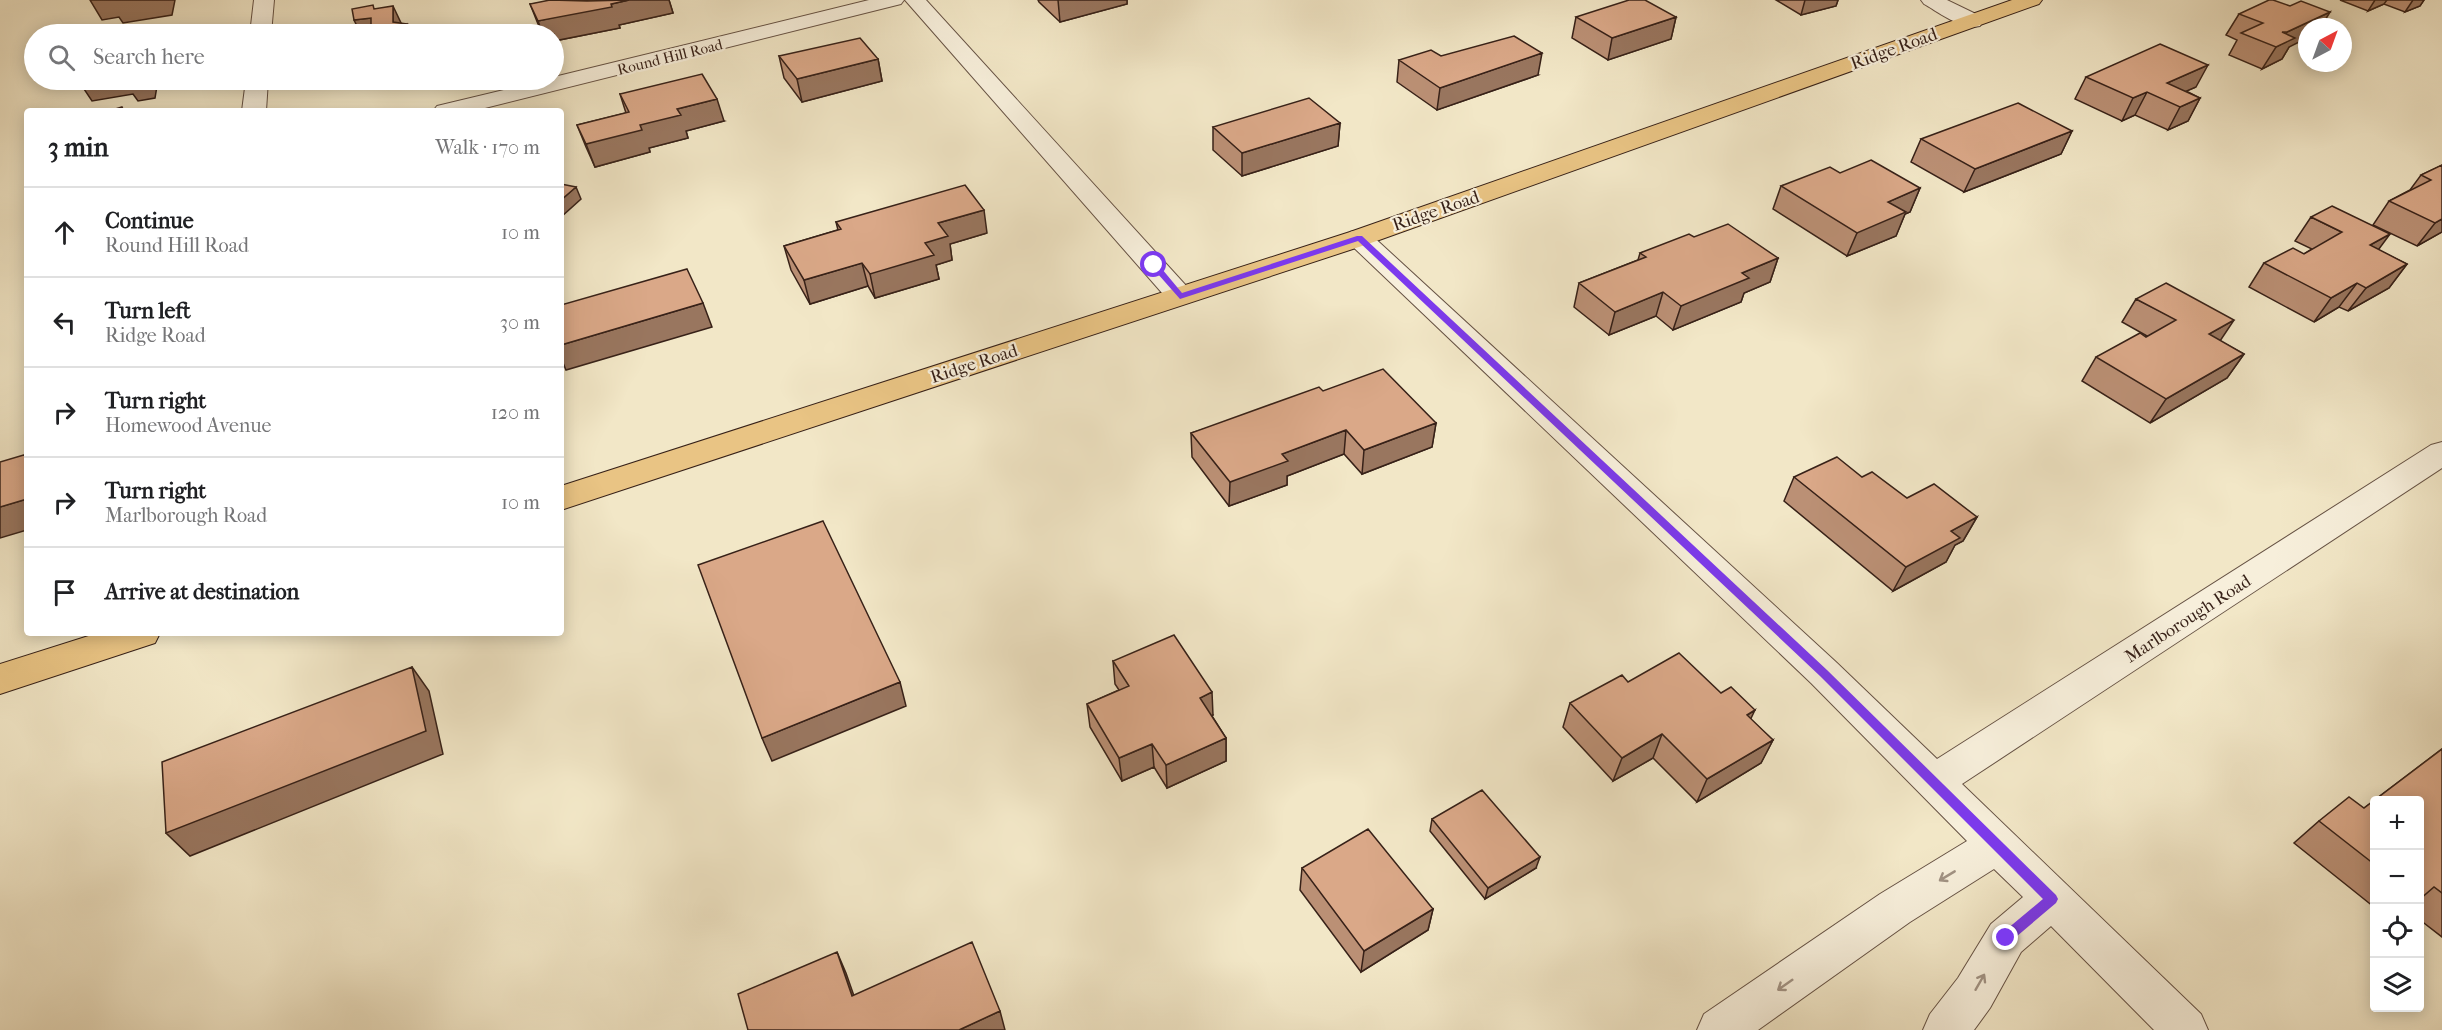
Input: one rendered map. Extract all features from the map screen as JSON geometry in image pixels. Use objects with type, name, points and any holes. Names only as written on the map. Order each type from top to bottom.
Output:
[{"type":"main road","name":"Ridge Road","points":[[564,497],[1359,238],[2032,0]]},
{"type":"main road","points":[[0,679],[133,636]]},
{"type":"street","points":[[262,24],[264,0]]},
{"type":"street","name":"Round Hill Road","points":[[564,82],[894,0]]},
{"type":"street","points":[[915,0],[1180,296]]},
{"type":"street","points":[[1931,0],[1972,21]]},
{"type":"street","points":[[254,108],[256,90]]},
{"type":"street","name":"Round Hill Road","points":[[457,108],[530,90]]},
{"type":"street","points":[[1359,238],[1824,673],[2185,1030]]},
{"type":"street","name":"Marlborough Road","points":[[1933,782],[2442,453]]},
{"type":"street","points":[[1720,1030],[1895,908],[1997,845]]},
{"type":"street","points":[[1946,1030],[1974,993],[2006,938],[2052,899]]},
{"type":"building","points":[[550,0],[629,0],[611,4],[612,7],[538,21],[530,4]]},
{"type":"building","points":[[1629,0],[1645,0],[1676,17],[1612,38],[1576,17]]},
{"type":"building","points":[[2269,0],[2290,6],[2301,1],[2330,12],[2317,18],[2298,18],[2298,27],[2282,32],[2295,38],[2276,47],[2241,33],[2263,23],[2239,14]]},
{"type":"building","points":[[373,5],[374,9],[393,6],[393,22],[407,24],[371,24],[371,18],[354,20],[352,9]]},
{"type":"building","points":[[1514,36],[1542,53],[1440,88],[1399,60],[1431,50],[1441,56]]},
{"type":"building","points":[[860,38],[878,59],[797,79],[779,56]]},
{"type":"building","points":[[2160,44],[2208,65],[2167,83],[2200,98],[2180,107],[2147,92],[2133,98],[2086,77]]},
{"type":"building","points":[[702,74],[717,99],[677,109],[681,115],[640,125],[642,130],[586,144],[577,125],[629,112],[620,94]]},
{"type":"building","points":[[1309,98],[1340,123],[1242,153],[1213,127]]},
{"type":"building","points":[[2018,103],[2072,131],[1975,169],[1921,139]]},
{"type":"building","points":[[1871,160],[1920,188],[1888,202],[1906,212],[1857,233],[1781,186],[1830,167],[1840,173]]},
{"type":"building","points":[[2442,165],[2442,219],[2435,223],[2389,201],[2431,180],[2421,175]]},
{"type":"building","points":[[564,185],[576,187],[564,197]]},
{"type":"building","points":[[965,185],[984,210],[938,223],[948,236],[925,243],[934,255],[870,274],[862,263],[804,280],[784,246],[841,229],[836,222]]},
{"type":"building","points":[[2332,206],[2390,234],[2370,245],[2407,264],[2366,288],[2357,283],[2331,298],[2264,263],[2293,248],[2304,254],[2342,232],[2311,217]]},
{"type":"building","points":[[1728,224],[1778,258],[1742,273],[1749,278],[1681,306],[1663,292],[1615,312],[1579,283],[1646,257],[1640,253],[1689,234],[1694,237]]},
{"type":"building","points":[[687,269],[703,303],[564,344],[564,304]]},
{"type":"building","points":[[2166,283],[2234,320],[2209,334],[2244,354],[2166,399],[2096,357],[2140,333],[2146,337],[2176,320],[2136,299]]},
{"type":"building","points":[[1383,369],[1436,423],[1364,450],[1346,430],[1282,454],[1288,461],[1230,482],[1191,433],[1319,387],[1323,391]]},
{"type":"building","points":[[24,455],[24,500],[0,507],[0,462]]},
{"type":"building","points":[[1837,457],[1862,477],[1872,472],[1907,498],[1934,484],[1977,517],[1951,531],[1960,538],[1906,567],[1794,477]]},
{"type":"building","points":[[823,521],[900,682],[762,738],[698,565]]},
{"type":"building","points":[[1174,635],[1212,692],[1200,698],[1226,738],[1166,765],[1152,744],[1119,758],[1087,704],[1129,686],[1113,661]]},
{"type":"building","points":[[1679,653],[1721,693],[1731,687],[1755,710],[1747,715],[1773,740],[1707,779],[1662,734],[1622,758],[1570,703],[1622,675],[1628,682]]},
{"type":"building","points":[[412,667],[426,731],[166,833],[162,762]]},
{"type":"building","points":[[2442,749],[2442,893],[2434,887],[2424,896],[2424,796],[2380,796]]},
{"type":"building","points":[[1482,790],[1540,857],[1488,888],[1432,819]]},
{"type":"building","points":[[2349,797],[2364,808],[2370,803],[2370,861],[2319,821]]},
{"type":"building","points":[[1368,829],[1433,909],[1364,951],[1302,868]]},
{"type":"building","points":[[972,942],[1000,1011],[959,1030],[748,1030],[738,994],[837,952],[852,996]]},
{"type":"route","points":[[1154,265],[1180,296],[1359,238],[1824,673],[2052,899],[2006,938]]}]
